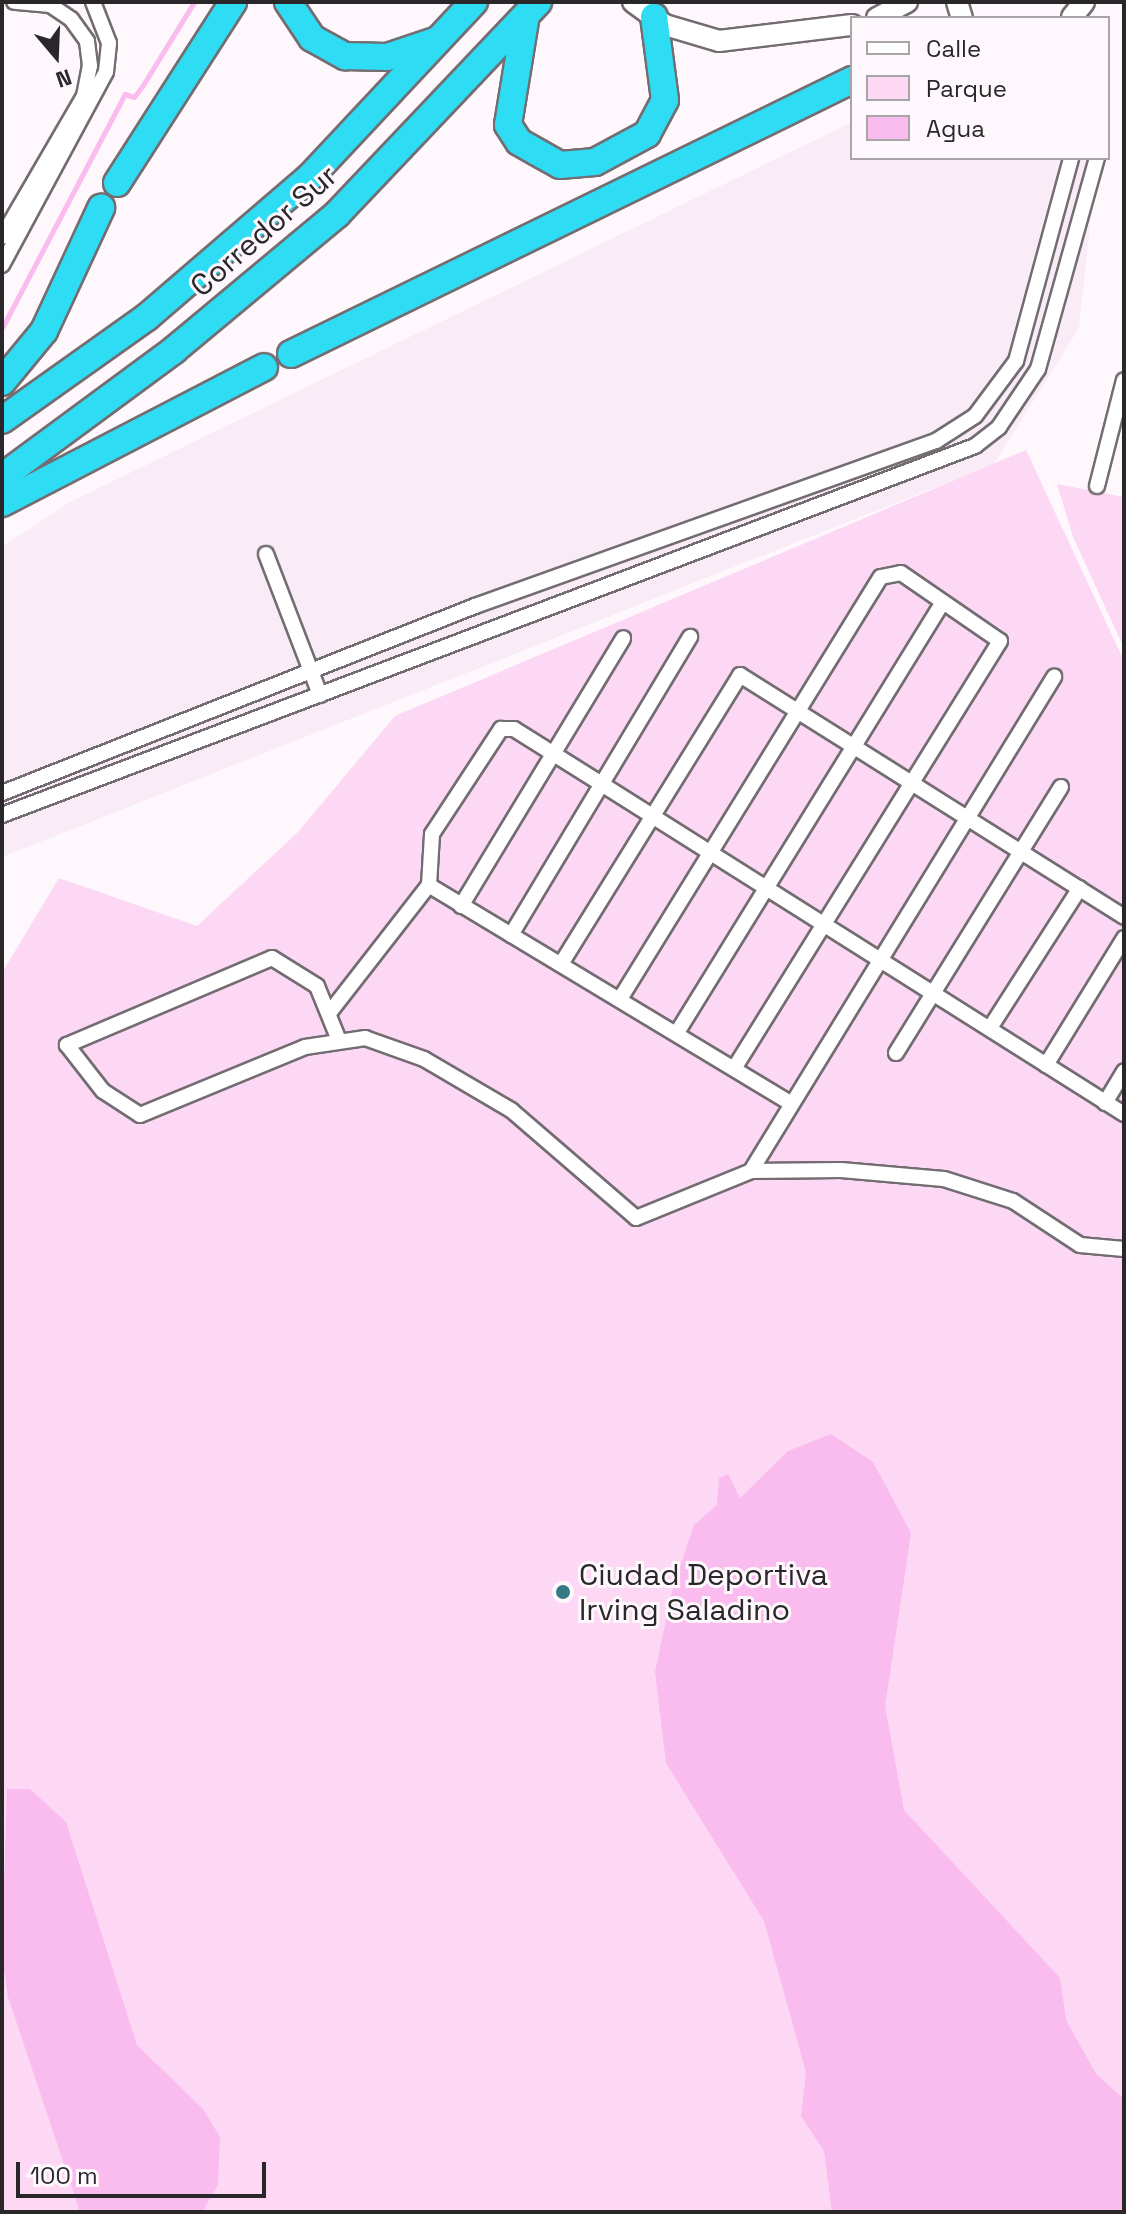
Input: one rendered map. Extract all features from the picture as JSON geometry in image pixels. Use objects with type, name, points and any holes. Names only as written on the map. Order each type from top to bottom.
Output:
[{"type":"highway","points":[[117,183],[233,2]]},
{"type":"highway","points":[[288,2],[312,38],[345,56],[387,57],[442,38]]},
{"type":"highway","name":"Corredor Sur","points":[[2,420],[147,317],[298,187],[474,2]]},
{"type":"highway","points":[[532,9],[508,125],[519,142],[560,165],[595,162],[647,134],[665,100],[644,10]]},
{"type":"highway","name":"Corredor Sur","points":[[2,477],[174,350],[337,214],[532,9]]},
{"type":"highway","points":[[291,354],[850,81]]},
{"type":"highway","points":[[2,382],[44,331],[101,208]]},
{"type":"highway","points":[[2,503],[264,367]]},
{"type":"main road","points":[[881,16],[907,2]]},
{"type":"main road","points":[[644,10],[692,37],[719,41],[850,25]]},
{"type":"street","points":[[2,237],[84,96],[87,41],[47,3],[14,2]]},
{"type":"street","points":[[2,265],[106,72],[109,43],[93,2]]},
{"type":"street","points":[[2,793],[492,601],[936,441],[975,416],[1016,361],[1070,160]]},
{"type":"street","points":[[2,815],[944,463],[999,427],[1038,369],[1096,160]]},
{"type":"street","points":[[1097,486],[1119,416],[1124,380]]},
{"type":"street","points":[[266,554],[320,695]]},
{"type":"street","points":[[620,999],[881,577],[901,573],[1000,641],[735,1067]]},
{"type":"street","points":[[492,601],[501,627]]},
{"type":"street","points":[[678,1031],[943,602]]},
{"type":"street","points":[[511,935],[690,637]]},
{"type":"street","points":[[461,906],[623,638]]},
{"type":"street","points":[[561,964],[740,675],[1023,850],[1124,917]]},
{"type":"street","points":[[751,1171],[1054,677]]},
{"type":"street","points":[[330,1012],[429,885],[432,834],[494,735],[514,729],[711,853],[765,891],[823,924],[1124,1114]]},
{"type":"street","points":[[896,1053],[1061,787]]},
{"type":"street","points":[[429,885],[678,1031],[790,1103]]},
{"type":"street","points":[[990,1028],[1080,888]]},
{"type":"street","points":[[1046,1065],[1124,938]]},
{"type":"street","points":[[338,1038],[330,1012],[306,973],[272,958],[67,1045],[103,1091],[140,1115],[228,1084],[338,1038],[365,1038],[424,1059],[511,1110],[636,1218],[751,1171],[944,1179],[1013,1201],[1080,1245],[1124,1249]]},
{"type":"street","points":[[1105,1103],[1124,1071]]},
{"type":"shaded area","points":[[850,123],[850,160],[1097,160],[1079,328],[994,464],[2,857],[2,547],[70,502]]},
{"type":"green space","name":"Ciudad Deportiva Irving Saladino","points":[[1026,450],[1124,661],[1124,2212],[2,2212],[2,973],[59,878],[197,926],[299,831],[395,716]]},
{"type":"green space","points":[[1057,484],[1124,497],[1124,648],[1073,537]]},
{"type":"water","points":[[831,1434],[873,1462],[911,1533],[885,1706],[904,1810],[1060,1978],[1066,2020],[1096,2074],[1124,2099],[1124,2212],[832,2212],[824,2151],[801,2116],[806,2072],[764,1921],[666,1763],[655,1672],[672,1591],[694,1525],[717,1505],[719,1478],[728,1474],[740,1498],[788,1451]]},
{"type":"water","points":[[7,1789],[30,1789],[66,1822],[137,2045],[203,2109],[220,2137],[218,2185],[202,2212],[80,2212],[8,1997],[2,1956]]},
{"type":"waterway","points":[[2,328],[125,94],[134,97],[194,2]]},
{"type":"place","name":"Ciudad Deportiva Irving Saladino","points":[[563,1592]]}]
